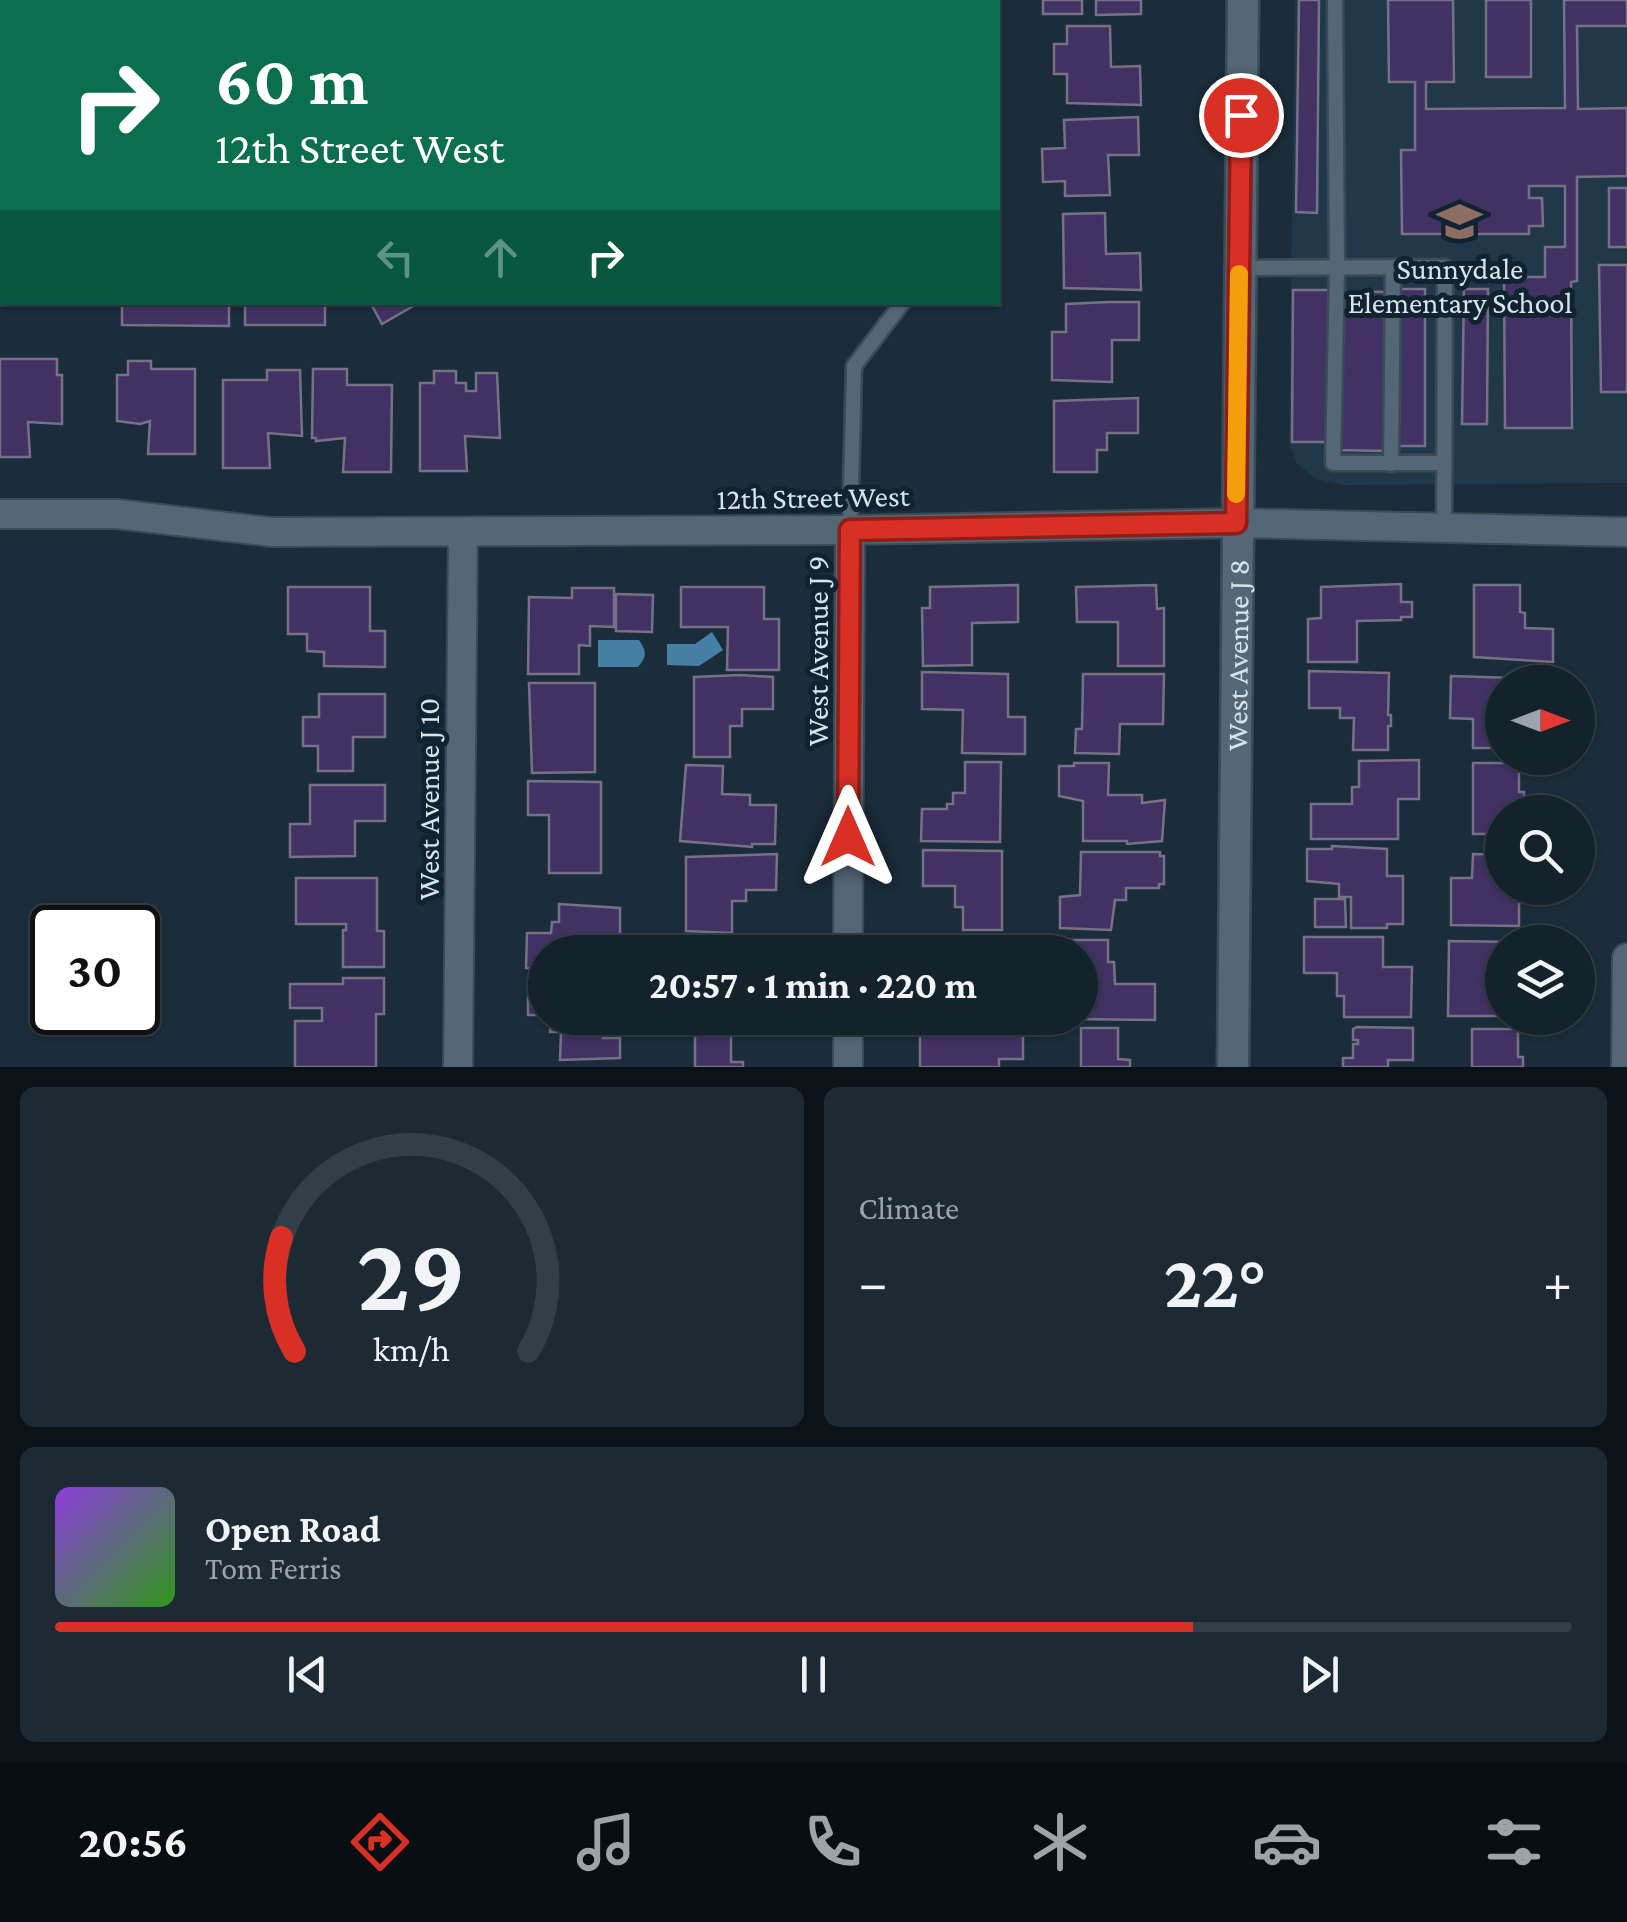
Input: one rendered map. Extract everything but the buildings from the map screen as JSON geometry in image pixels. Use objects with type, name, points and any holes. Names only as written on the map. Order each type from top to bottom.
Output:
[{"type":"street","name":"West Avenue J 8","points":[[1233,1067],[1243,0]]},
{"type":"street","name":"12th Street West","points":[[0,514],[117,514],[270,532],[850,530],[1236,523],[1627,532]]},
{"type":"street","name":"West Avenue J 9","points":[[848,935],[850,530]]},
{"type":"street","name":"West Avenue J 10","points":[[458,1067],[462,532]]},
{"type":"street","points":[[1626,1067],[1627,958]]},
{"type":"street","points":[[848,1035],[848,1067]]},
{"type":"lane","points":[[1335,0],[1337,268],[1333,463],[1444,463]]},
{"type":"lane","points":[[1392,464],[1393,267]]},
{"type":"lane","points":[[1239,268],[1445,267],[1444,528]]},
{"type":"lane","points":[[850,530],[854,366],[901,305]]},
{"type":"shaded area","name":"Sunnydale Elementary School","points":[[1295,0],[1627,0],[1627,483],[1344,485],[1317,479],[1297,464],[1289,442]]},
{"type":"water","points":[[712,632],[723,650],[699,666],[667,665],[667,644],[695,644]]},
{"type":"water","points":[[598,640],[639,640],[644,657],[638,667],[598,667]]},
{"type":"slow traffic","points":[[1236,494],[1239,274]]},
{"type":"place","name":"Sunnydale Elementary School","points":[[1460,221]]},
{"type":"route","points":[[848,837],[850,530],[1236,523],[1241,115]]}]
